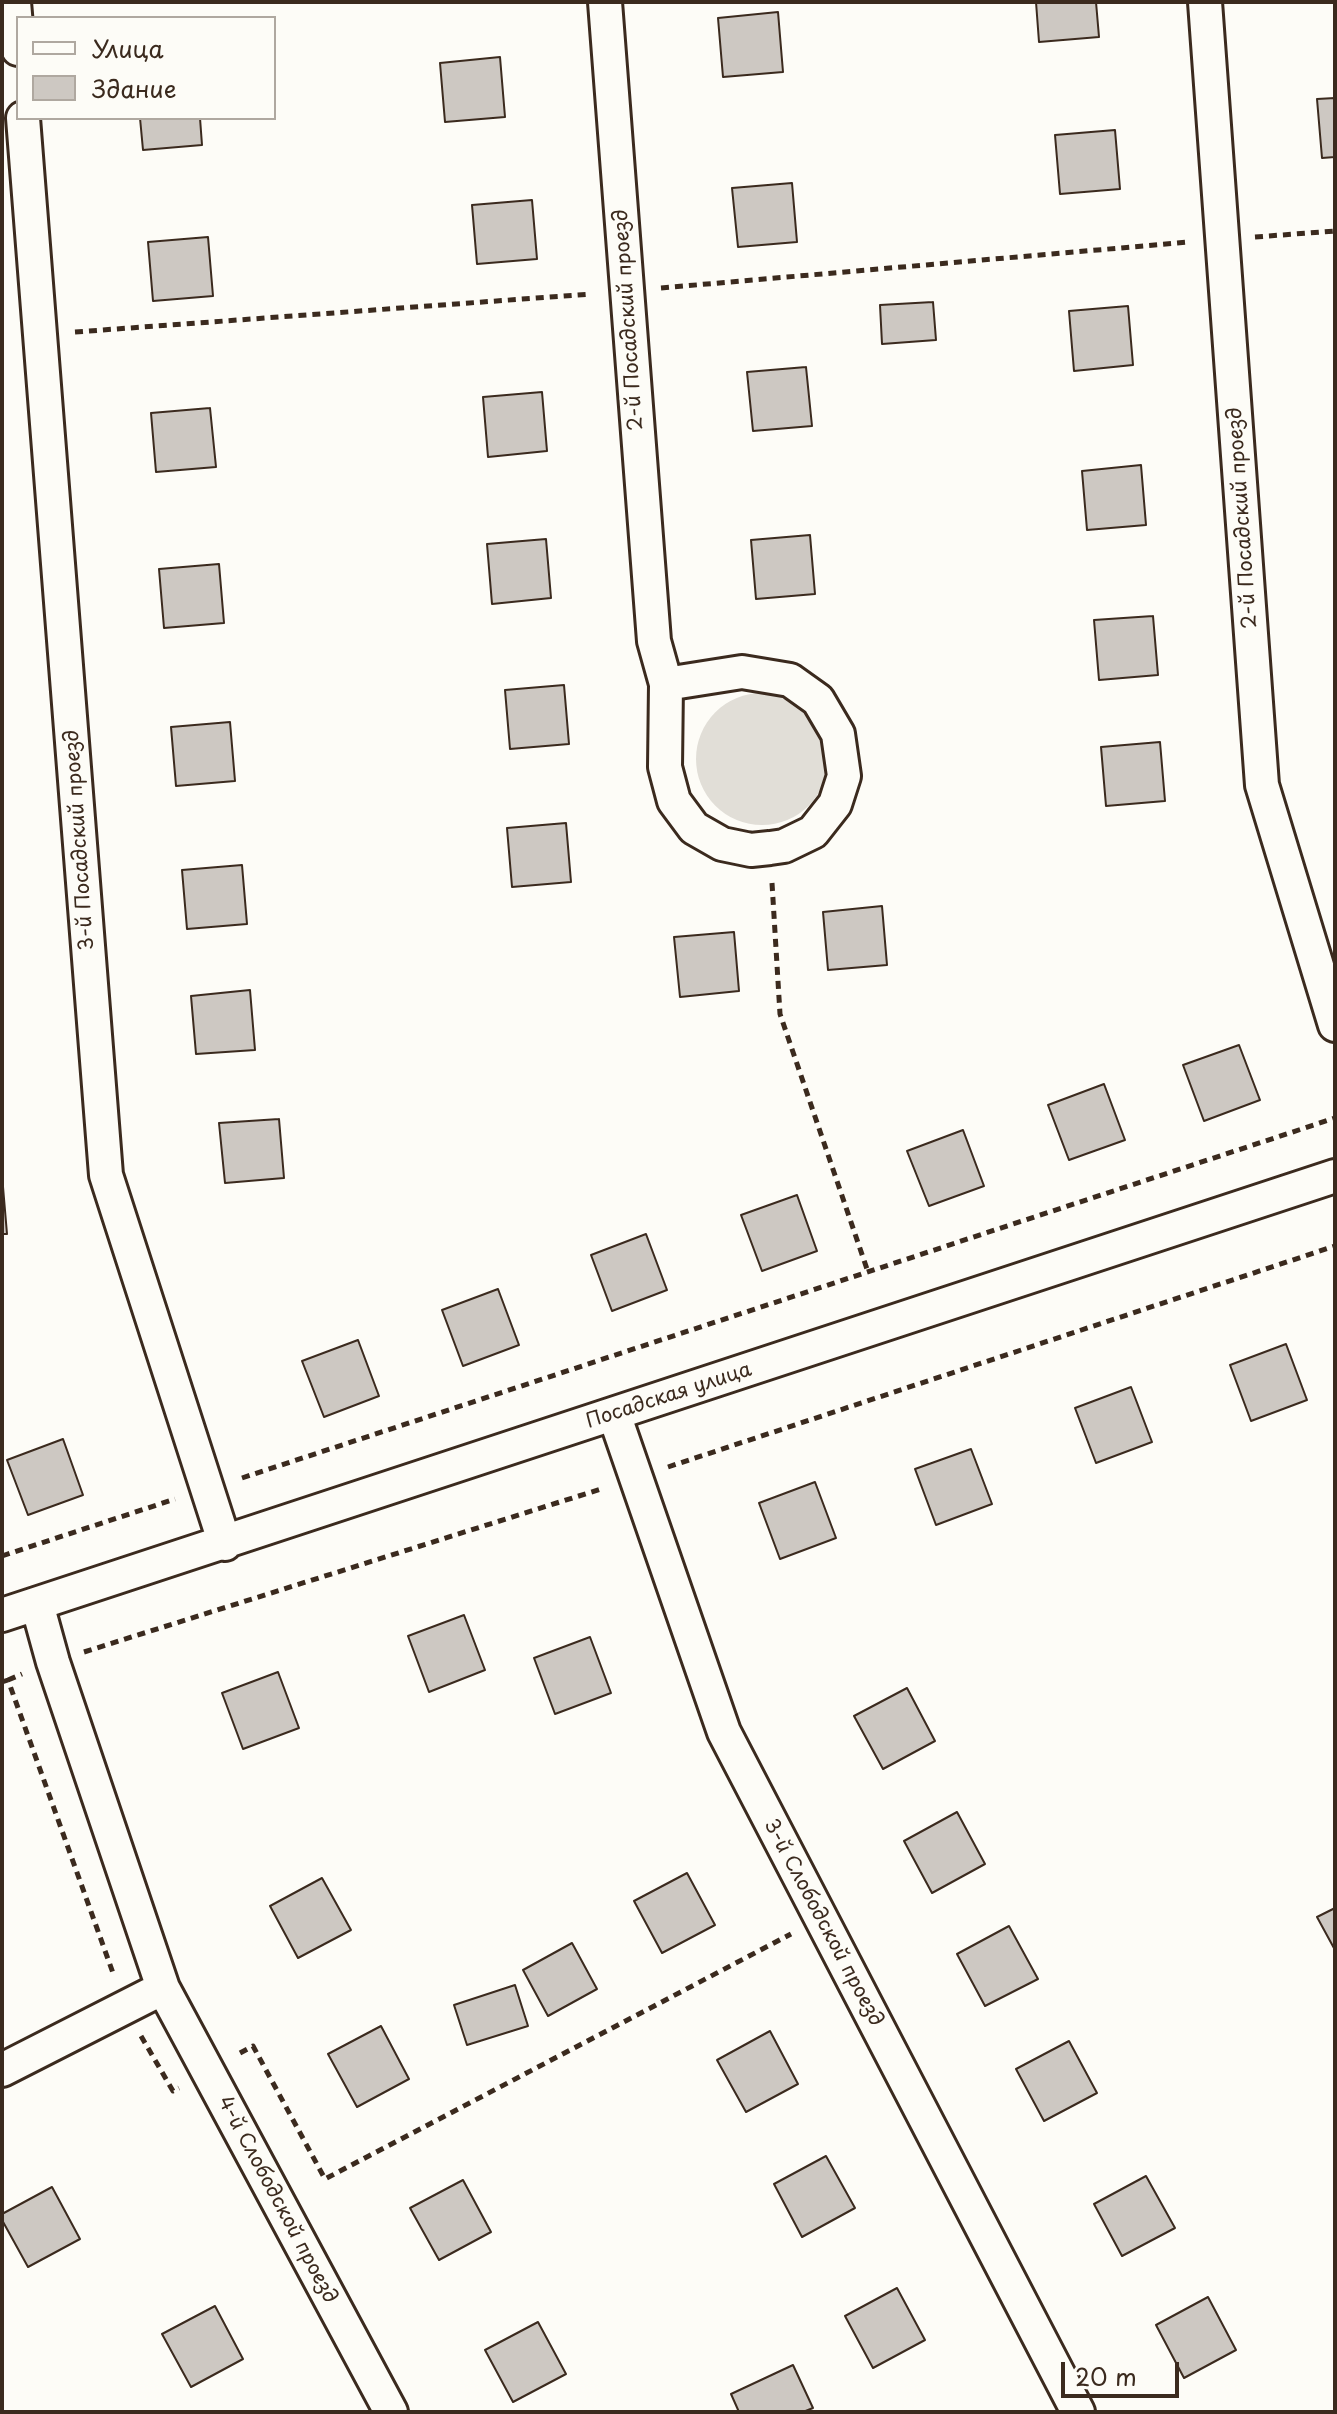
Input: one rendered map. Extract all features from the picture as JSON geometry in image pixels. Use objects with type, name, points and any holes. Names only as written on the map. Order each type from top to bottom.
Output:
[{"type":"street","points":[[14,2],[16,26]]},
{"type":"street","name":"2-й Посадский проезд","points":[[605,2],[654,641],[666,684],[665,767],[674,801],[694,828],[722,844],[751,850],[770,848],[784,846],[813,832],[835,804],[844,776],[838,734],[818,700],[790,680],[742,672],[666,684]]},
{"type":"street","name":"2-й Посадский проезд","points":[[1205,2],[1262,785],[1335,1025]]},
{"type":"street","name":"3-й Посадский проезд","points":[[23,120],[106,1175],[225,1544]]},
{"type":"street","name":"Посадская улица","points":[[2,1615],[1335,1176]]},
{"type":"street","name":"3-й Слободской проезд","points":[[614,1414],[724,1732],[1078,2412]]},
{"type":"street","name":"4-й Слободской проезд","points":[[37,1604],[53,1662],[163,1988],[391,2412]]},
{"type":"street","points":[[2,2070],[163,1988]]},
{"type":"path","points":[[41,334],[627,291],[1335,231]]},
{"type":"path","points":[[770,848],[780,1014],[868,1272]]},
{"type":"path","points":[[2,1556],[1335,1118]]},
{"type":"path","points":[[2,1682],[8,1680],[125,2007],[173,2091],[253,2046],[325,2179],[821,1918]]},
{"type":"shaded area","points":[[762,693],[787,698],[809,712],[823,734],[828,759],[823,784],[809,806],[787,820],[762,825],[737,820],[715,806],[701,784],[696,759],[701,734],[715,712],[737,698]]},
{"type":"building","points":[[1036,2],[1096,2],[1099,37],[1039,42]]},
{"type":"building","points":[[778,12],[783,72],[723,77],[718,18]]},
{"type":"building","points":[[500,57],[505,117],[445,122],[440,63]]},
{"type":"building","points":[[1335,98],[1335,157],[1322,158],[1317,99]]},
{"type":"building","points":[[140,120],[200,120],[202,145],[143,150]]},
{"type":"building","points":[[1115,130],[1120,189],[1060,194],[1055,135]]},
{"type":"building","points":[[792,183],[797,242],[738,247],[732,188]]},
{"type":"building","points":[[532,200],[537,259],[477,264],[472,205]]},
{"type":"building","points":[[208,237],[213,296],[153,301],[148,242]]},
{"type":"building","points":[[933,302],[936,340],[882,344],[880,305]]},
{"type":"building","points":[[1128,306],[1133,365],[1074,371],[1069,311]]},
{"type":"building","points":[[806,367],[812,426],[753,431],[747,372]]},
{"type":"building","points":[[542,392],[547,451],[488,457],[483,397]]},
{"type":"building","points":[[210,408],[216,467],[156,472],[151,413]]},
{"type":"building","points":[[1141,465],[1146,525],[1087,530],[1082,471]]},
{"type":"building","points":[[810,535],[815,594],[756,599],[751,540]]},
{"type":"building","points":[[546,539],[551,598],[492,604],[487,544]]},
{"type":"building","points":[[219,564],[224,623],[164,628],[159,569]]},
{"type":"building","points":[[1153,616],[1158,675],[1099,680],[1094,620]]},
{"type":"building","points":[[564,685],[569,744],[510,749],[505,690]]},
{"type":"building","points":[[230,722],[235,781],[176,786],[171,727]]},
{"type":"building","points":[[1160,742],[1165,801],[1106,806],[1101,747]]},
{"type":"building","points":[[566,823],[571,882],[512,887],[507,828]]},
{"type":"building","points":[[242,865],[247,924],[187,929],[182,870]]},
{"type":"building","points":[[882,906],[887,965],[828,970],[823,912]]},
{"type":"building","points":[[734,932],[739,991],[680,997],[674,937]]},
{"type":"building","points":[[250,990],[255,1050],[196,1054],[191,996]]},
{"type":"building","points":[[1239,1045],[1260,1100],[1204,1121],[1183,1065]]},
{"type":"building","points":[[1104,1084],[1125,1140],[1069,1160],[1048,1105]]},
{"type":"building","points":[[279,1119],[284,1178],[225,1183],[219,1123]]},
{"type":"building","points":[[963,1130],[984,1186],[929,1206],[907,1151]]},
{"type":"building","points":[[2,1175],[7,1234],[2,1234]]},
{"type":"building","points":[[797,1195],[817,1251],[762,1271],[741,1215]]},
{"type":"building","points":[[646,1234],[667,1290],[612,1311],[591,1255]]},
{"type":"building","points":[[498,1289],[519,1345],[463,1366],[442,1310]]},
{"type":"building","points":[[358,1340],[379,1396],[324,1417],[302,1361]]},
{"type":"building","points":[[1286,1344],[1307,1400],[1251,1421],[1230,1365]]},
{"type":"building","points":[[1131,1387],[1152,1442],[1096,1463],[1075,1408]]},
{"type":"building","points":[[63,1439],[83,1495],[28,1515],[7,1460]]},
{"type":"building","points":[[971,1449],[992,1504],[936,1525],[915,1469]]},
{"type":"building","points":[[815,1482],[836,1538],[780,1559],[759,1503]]},
{"type":"building","points":[[464,1615],[485,1670],[429,1692],[408,1636]]},
{"type":"building","points":[[590,1637],[611,1693],[555,1714],[534,1658]]},
{"type":"building","points":[[278,1672],[299,1728],[243,1749],[222,1693]]},
{"type":"building","points":[[907,1688],[935,1741],[883,1769],[854,1716]]},
{"type":"building","points":[[957,1812],[985,1864],[932,1893],[904,1841]]},
{"type":"building","points":[[687,1873],[715,1925],[662,1953],[634,1901]]},
{"type":"building","points":[[322,1878],[351,1930],[298,1958],[270,1906]]},
{"type":"building","points":[[1335,1908],[1335,1950],[1317,1917]]},
{"type":"building","points":[[1009,1926],[1038,1979],[985,2006],[957,1954]]},
{"type":"building","points":[[572,1943],[597,1989],[548,2016],[523,1970]]},
{"type":"building","points":[[515,1985],[528,2026],[467,2045],[454,2005]]},
{"type":"building","points":[[381,2026],[409,2079],[357,2107],[328,2054]]},
{"type":"building","points":[[770,2031],[798,2084],[746,2112],[717,2060]]},
{"type":"building","points":[[1069,2041],[1097,2093],[1044,2121],[1016,2069]]},
{"type":"building","points":[[826,2156],[855,2208],[802,2237],[774,2184]]},
{"type":"building","points":[[1146,2176],[1175,2228],[1122,2256],[1094,2204]]},
{"type":"building","points":[[463,2180],[491,2232],[439,2260],[410,2208]]},
{"type":"building","points":[[52,2187],[80,2239],[28,2267],[2,2220],[2,2214]]},
{"type":"building","points":[[897,2288],[925,2340],[873,2368],[845,2316]]},
{"type":"building","points":[[1208,2297],[1236,2350],[1184,2378],[1156,2325]]},
{"type":"building","points":[[215,2306],[243,2359],[191,2387],[162,2334]]},
{"type":"building","points":[[538,2322],[566,2374],[513,2402],[485,2350]]},
{"type":"building","points":[[793,2365],[813,2408],[803,2412],[739,2412],[731,2394]]}]
